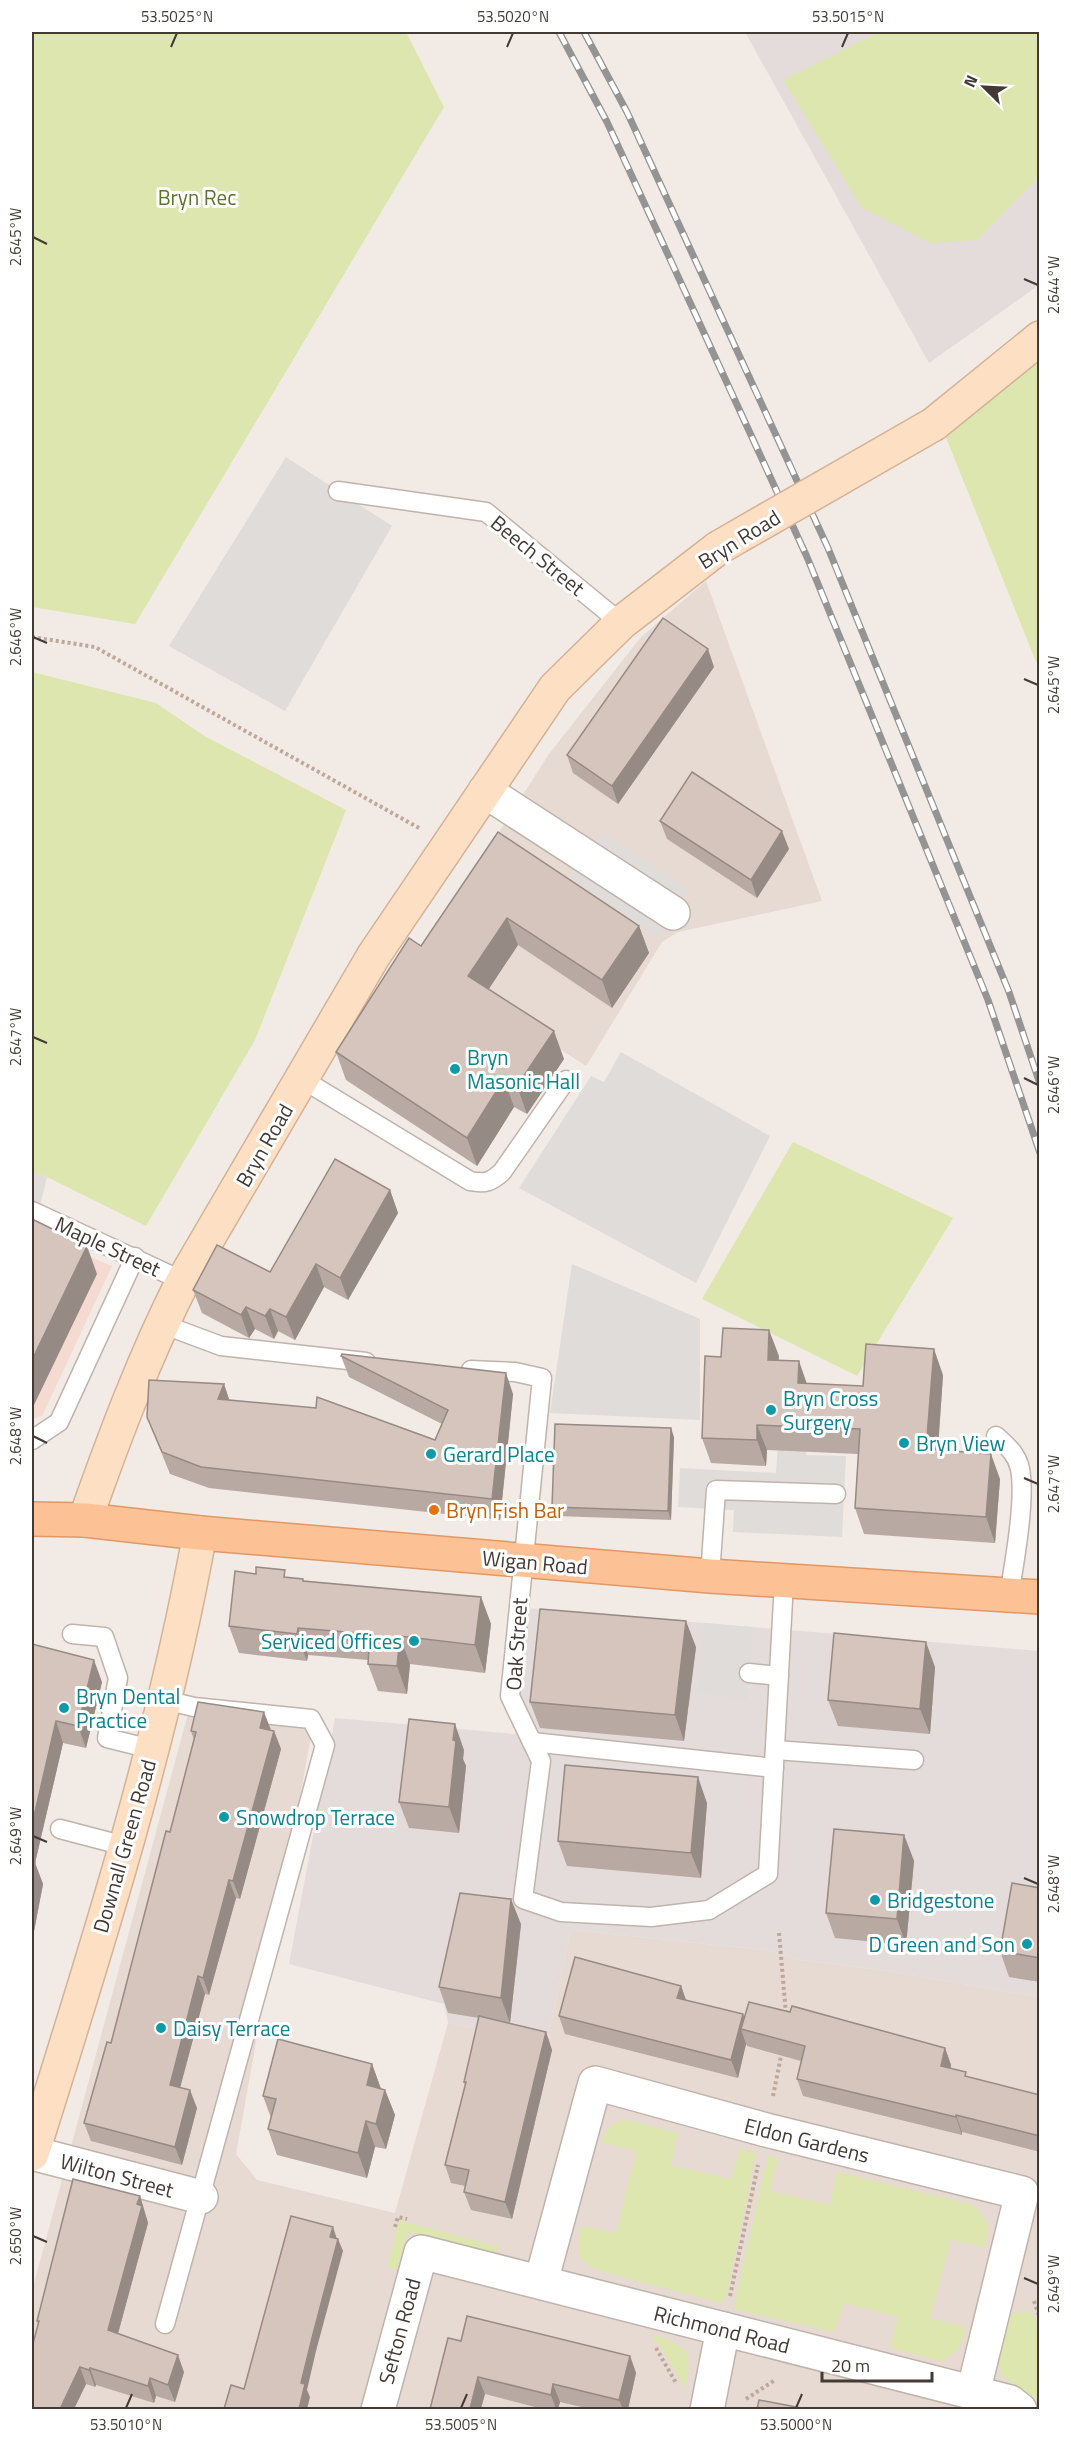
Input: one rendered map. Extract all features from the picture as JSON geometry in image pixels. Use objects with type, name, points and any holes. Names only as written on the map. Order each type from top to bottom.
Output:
[{"type":"main road","name":"Bryn Road","points":[[85,1520],[121,1420],[183,1281],[374,955],[555,688],[621,623],[718,548],[934,424],[1040,338]]},
{"type":"main road","name":"Wigan Road","points":[[32,1519],[85,1520],[200,1533],[523,1562],[784,1582],[1024,1596]]},
{"type":"main road","name":"Downall Green Road","points":[[32,2154],[152,1749],[188,1603],[200,1533]]},
{"type":"street","points":[[485,791],[673,913]]},
{"type":"street","name":"Eldon Gardens","points":[[541,2283],[595,2083],[766,2130],[1022,2193],[974,2393]]},
{"type":"street","name":"Wilton Street","points":[[32,2154],[201,2197]]},
{"type":"street","name":"Richmond Road","points":[[421,2252],[1010,2402],[1020,2409]]},
{"type":"street","name":"Sefton Road","points":[[378,2409],[421,2252]]},
{"type":"street","points":[[694,2400],[723,2329]]},
{"type":"lane","name":"Beech Street","points":[[338,491],[486,512],[621,623]]},
{"type":"lane","points":[[302,1079],[470,1181],[481,1184],[492,1181],[502,1172],[566,1080]]},
{"type":"lane","name":"Maple Street","points":[[32,1211],[183,1281]]},
{"type":"lane","points":[[32,1440],[59,1422],[135,1257]]},
{"type":"lane","points":[[162,1324],[221,1346],[378,1363]]},
{"type":"lane","name":"Oak Street","points":[[448,1369],[515,1372],[549,1379],[523,1562],[510,1696],[541,1761],[523,1899],[561,1912],[640,1917],[710,1910],[768,1874],[774,1759]]},
{"type":"lane","points":[[996,1436],[1012,1450],[1020,1469],[1024,1596]]},
{"type":"lane","points":[[710,1576],[716,1490],[836,1494]]},
{"type":"lane","points":[[774,1759],[784,1582]]},
{"type":"lane","points":[[72,1634],[104,1637],[118,1678],[107,1738],[152,1749]]},
{"type":"lane","points":[[749,1673],[779,1676]]},
{"type":"lane","points":[[165,1700],[194,1707],[311,1719],[325,1745],[165,2324]]},
{"type":"lane","points":[[532,1742],[774,1759],[914,1760]]},
{"type":"lane","points":[[60,1829],[125,1846]]},
{"type":"path","points":[[32,637],[95,646],[449,845]]},
{"type":"path","points":[[395,2228],[398,2217],[409,2220]]},
{"type":"path","points":[[655,2347],[694,2400]]},
{"type":"path","points":[[743,2400],[776,2379]]},
{"type":"shaded area","points":[[745,32],[1039,32],[1039,285],[929,363]]},
{"type":"shaded area","points":[[286,457],[392,526],[285,711],[169,646]]},
{"type":"shaded area","points":[[706,581],[822,901],[678,932],[662,942],[586,1066],[419,957],[549,754],[641,637]]},
{"type":"shaded area","points":[[602,832],[689,889],[657,937],[570,879]]},
{"type":"shaded area","points":[[621,1052],[770,1136],[696,1283],[519,1188],[591,1076],[604,1082]]},
{"type":"shaded area","points":[[32,1172],[47,1177],[39,1209],[32,1216]]},
{"type":"shaded area","points":[[32,1233],[112,1266],[42,1416],[32,1419]]},
{"type":"shaded area","points":[[572,1264],[700,1319],[700,1420],[550,1413]]},
{"type":"shaded area","points":[[778,1442],[806,1443],[806,1455],[846,1456],[842,1537],[733,1532],[734,1510],[678,1507],[680,1468],[776,1473]]},
{"type":"shaded area","points":[[525,1608],[1039,1651],[1039,1997],[894,1972],[792,1959],[773,1951],[571,1930],[547,2042],[448,2023],[444,2004],[289,1964],[335,1718],[515,1734]]},
{"type":"shaded area","points":[[704,1623],[753,1627],[747,1700],[697,1693]]},
{"type":"shaded area","points":[[189,1710],[312,1730],[236,2154],[257,2180],[395,2213],[448,2023],[547,2042],[571,1930],[773,1951],[792,1959],[894,1972],[1039,1997],[1039,2409],[32,2410],[32,2291]]},
{"type":"green space","name":"Bryn Rec","points":[[32,32],[406,32],[444,107],[135,624],[32,607]]},
{"type":"green space","points":[[880,32],[1039,32],[1039,177],[977,240],[931,243],[862,208],[783,80]]},
{"type":"green space","points":[[1039,353],[1039,669],[945,435]]},
{"type":"green space","points":[[32,672],[156,703],[206,737],[346,810],[255,1040],[146,1226],[47,1177],[32,1172]]},
{"type":"green space","points":[[793,1142],[953,1218],[857,1376],[702,1299]]},
{"type":"green space","points":[[626,2120],[678,2133],[671,2165],[731,2179],[740,2149],[756,2153],[726,2298],[720,2303],[601,2271],[586,2264],[582,2259],[579,2248],[581,2226],[616,2233],[636,2151],[601,2142],[610,2126]]},
{"type":"green space","points":[[768,2155],[778,2158],[770,2191],[830,2205],[837,2172],[973,2205],[978,2210],[988,2228],[985,2247],[951,2240],[930,2318],[966,2328],[960,2347],[942,2362],[890,2347],[898,2317],[844,2303],[834,2332],[733,2309]]},
{"type":"green space","points":[[399,2220],[499,2247],[497,2255],[408,2232],[397,2270],[387,2267]]},
{"type":"green space","points":[[1030,2311],[1039,2327],[1038,2400],[1002,2376],[998,2362],[1009,2314]]},
{"type":"green space","points":[[654,2335],[674,2343],[686,2353],[689,2367],[685,2388],[659,2343],[652,2341]]},
{"type":"building","points":[[663,618],[708,649],[612,786],[567,755]]},
{"type":"building","points":[[692,772],[782,831],[751,880],[660,821]]},
{"type":"building","points":[[498,832],[639,926],[602,980],[507,918],[468,976],[554,1031],[517,1086],[504,1079],[467,1138],[336,1052],[409,938],[421,946]]},
{"type":"building","points":[[335,1159],[390,1190],[340,1278],[316,1264],[286,1317],[270,1309],[265,1316],[246,1307],[241,1315],[193,1290],[217,1245],[270,1272]]},
{"type":"building","points":[[32,1219],[87,1246],[32,1360]]},
{"type":"building","points":[[723,1328],[769,1330],[768,1360],[799,1361],[798,1383],[863,1386],[866,1344],[934,1349],[926,1449],[991,1454],[986,1517],[855,1508],[860,1429],[757,1425],[757,1440],[702,1438],[705,1356],[721,1357]]},
{"type":"building","points":[[342,1354],[506,1373],[492,1499],[201,1467],[162,1452],[147,1417],[149,1380],[224,1384],[218,1399],[316,1408],[317,1397],[435,1440],[448,1410],[341,1356]]},
{"type":"building","points":[[555,1424],[671,1428],[668,1511],[552,1507]]},
{"type":"building","points":[[256,1567],[285,1570],[284,1577],[303,1579],[303,1581],[481,1597],[475,1645],[400,1636],[397,1666],[368,1664],[370,1634],[298,1628],[297,1634],[229,1626],[235,1571],[256,1574]]},
{"type":"building","points":[[540,1609],[686,1621],[675,1715],[530,1702]]},
{"type":"building","points":[[834,1633],[926,1642],[920,1709],[828,1700]]},
{"type":"building","points":[[32,1644],[94,1660],[78,1726],[56,1721],[32,1825]]},
{"type":"building","points":[[198,1702],[264,1712],[260,1728],[274,1731],[233,1881],[229,1880],[203,1978],[198,1976],[170,2085],[190,2090],[175,2147],[84,2123],[107,2042],[111,2043],[166,1831],[170,1832],[196,1732],[191,1731]]},
{"type":"building","points":[[409,1719],[455,1724],[453,1740],[456,1741],[449,1807],[399,1802]]},
{"type":"building","points":[[565,1765],[698,1777],[691,1853],[558,1841]]},
{"type":"building","points":[[834,1829],[904,1835],[897,1919],[826,1913]]},
{"type":"building","points":[[32,1862],[35,1862],[32,1881]]},
{"type":"building","points":[[1012,1883],[1040,1888],[1040,1958],[1000,1951]]},
{"type":"building","points":[[460,1893],[511,1899],[501,1998],[439,1987]]},
{"type":"building","points":[[575,1957],[681,1986],[677,1998],[743,2014],[731,2060],[559,2016]]},
{"type":"building","points":[[749,2002],[790,2012],[792,2006],[945,2048],[941,2066],[966,2072],[965,2076],[1040,2095],[1040,2136],[797,2079],[805,2046],[741,2029]]},
{"type":"building","points":[[479,2016],[546,2032],[505,2202],[464,2192],[469,2170],[445,2165],[466,2082],[464,2082]]},
{"type":"building","points":[[278,2039],[372,2064],[367,2085],[385,2090],[376,2124],[366,2121],[358,2153],[268,2129],[276,2099],[263,2096]]},
{"type":"building","points":[[73,2179],[140,2196],[137,2204],[142,2206],[108,2330],[178,2355],[168,2385],[150,2378],[148,2386],[80,2367],[60,2409],[32,2409],[32,2347]]},
{"type":"building","points":[[291,2216],[333,2227],[330,2237],[338,2239],[301,2383],[305,2384],[299,2409],[224,2409],[231,2385],[244,2389]]},
{"type":"building","points":[[467,2316],[630,2356],[619,2400],[553,2384],[551,2395],[478,2377],[470,2409],[430,2409],[448,2338],[461,2341]]},
{"type":"building","points":[[759,2400],[807,2409],[757,2409]]},
{"type":"railway","points":[[559,32],[607,122],[807,557],[988,1000],[1040,1153]]},
{"type":"railway","points":[[584,32],[627,112],[828,548],[1009,992],[1040,1084]]},
{"type":"place","name":"Bryn Masonic Hall","points":[[455,1069]]},
{"type":"place","name":"Bryn Cross Surgery","points":[[771,1410]]},
{"type":"place","name":"Bryn View","points":[[904,1443]]},
{"type":"place","name":"Gerard Place","points":[[431,1454]]},
{"type":"place","name":"Bryn Fish Bar","points":[[434,1510]]},
{"type":"place","name":"Serviced Offices","points":[[414,1641]]},
{"type":"place","name":"Bryn Dental Practice","points":[[64,1708]]},
{"type":"place","name":"Snowdrop Terrace","points":[[224,1817]]},
{"type":"place","name":"Bridgestone","points":[[875,1900]]},
{"type":"place","name":"D Green and Son","points":[[1027,1944]]},
{"type":"place","name":"Daisy Terrace","points":[[161,2028]]}]
